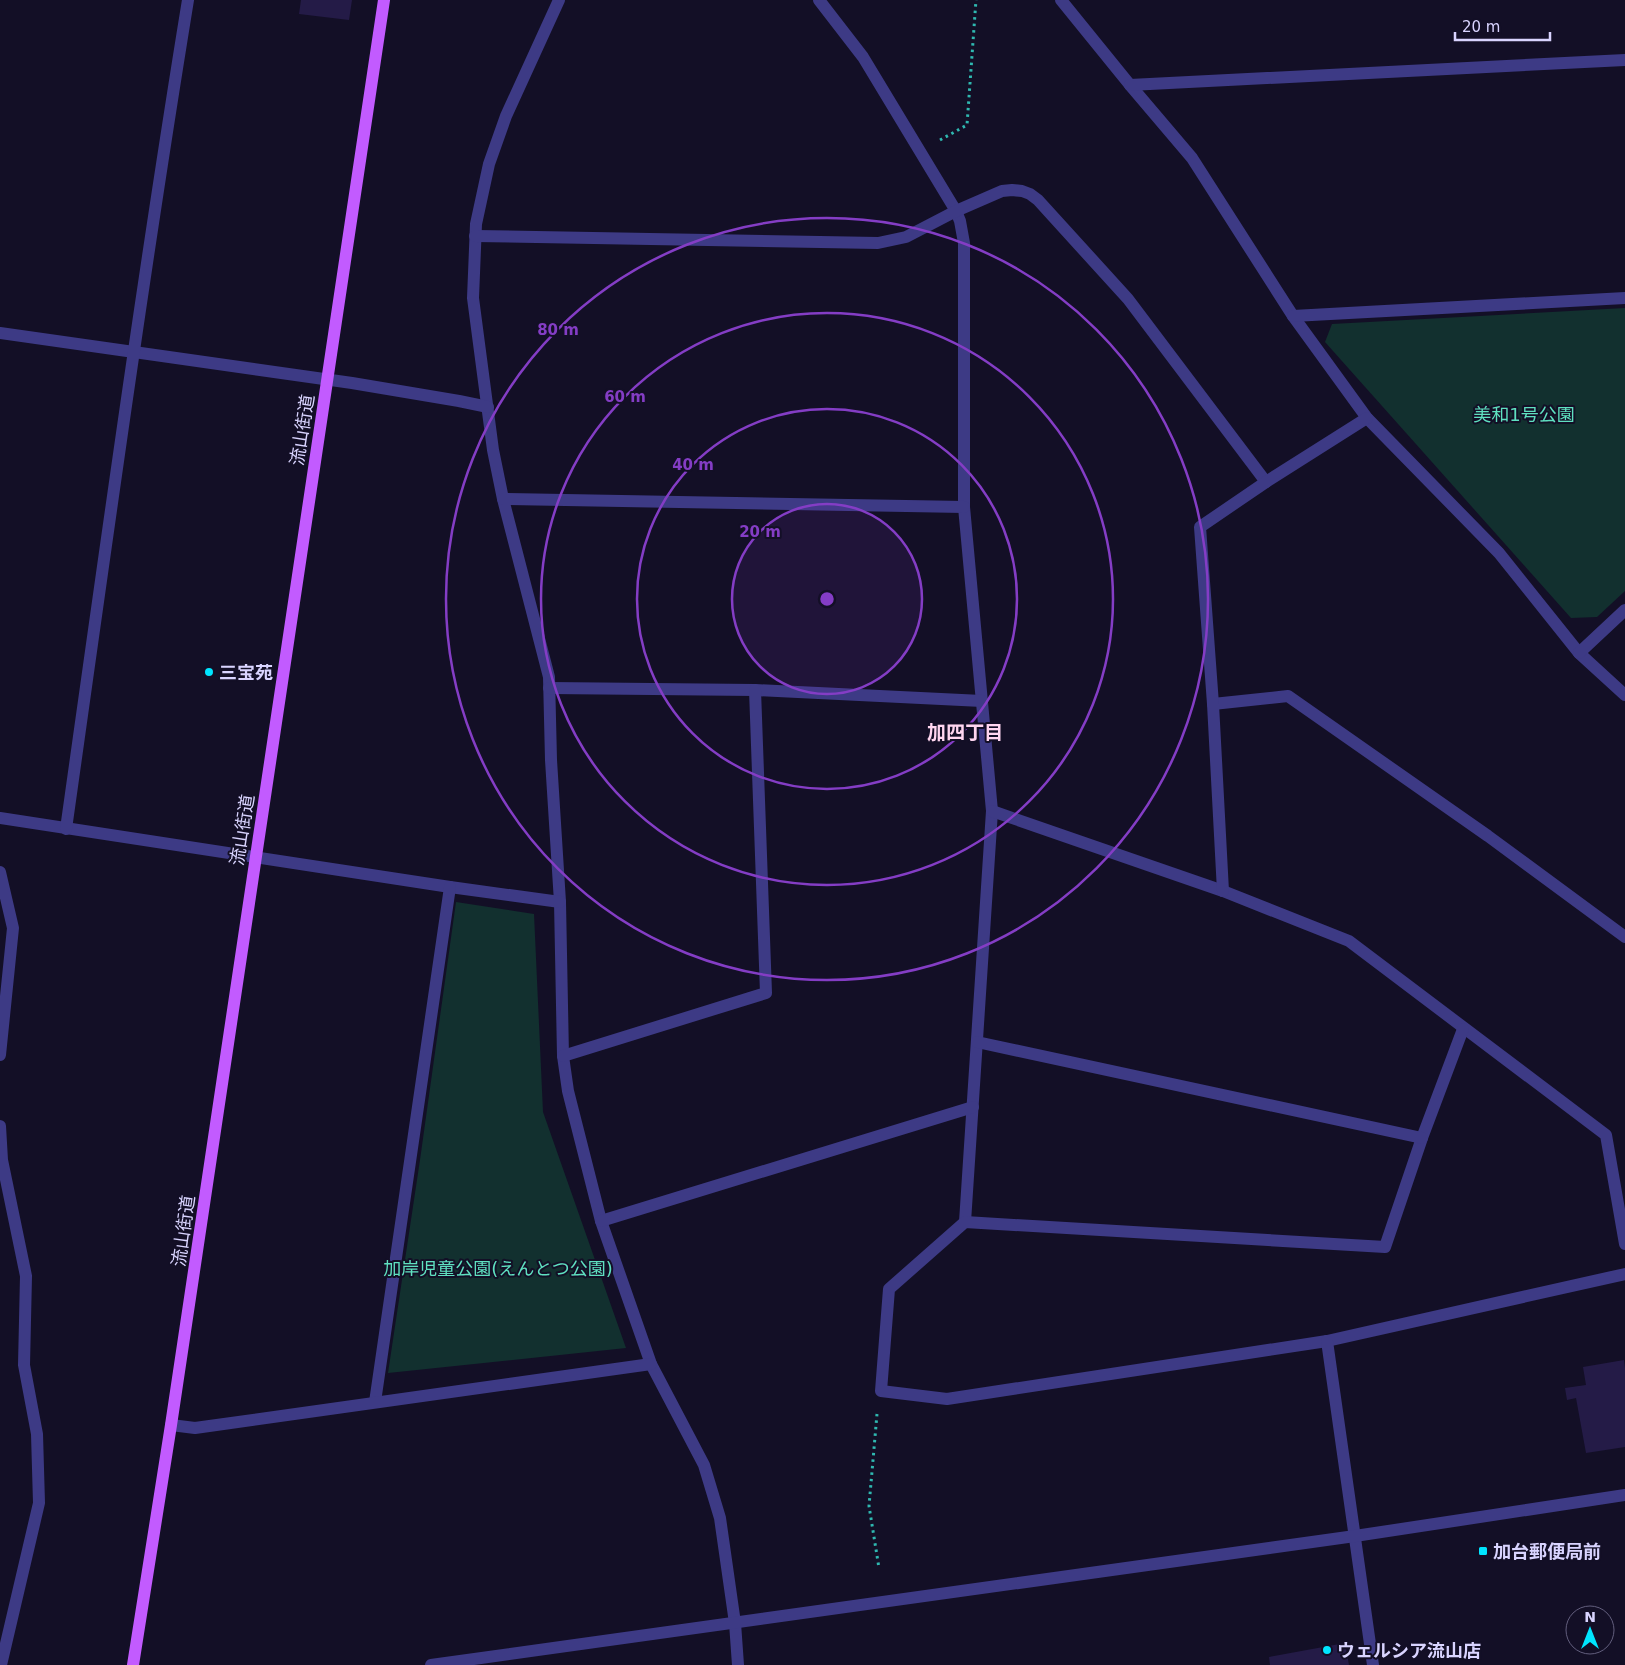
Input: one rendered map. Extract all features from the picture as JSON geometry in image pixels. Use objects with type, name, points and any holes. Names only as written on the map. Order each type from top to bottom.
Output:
[{"type":"main road","name":"流山街道","points":[[133,1665],[172,1425],[384,0]]},
{"type":"street","points":[[66,829],[134,352],[188,0]]},
{"type":"street","points":[[559,0],[506,116],[489,164],[476,224],[472,298],[493,450],[503,499],[549,677],[551,760],[560,902],[563,1056],[568,1091],[601,1220],[651,1364],[704,1465],[720,1518],[735,1622],[738,1665]]},
{"type":"street","points":[[820,0],[863,57],[956,212],[963,231],[965,253],[964,507],[992,810],[965,1222],[889,1289],[881,1391],[947,1398],[1327,1342],[1625,1274]]},
{"type":"street","points":[[1061,0],[1192,158],[1293,316],[1367,418],[1499,553],[1579,653],[1625,695]]},
{"type":"street","points":[[1130,85],[1625,60]]},
{"type":"street","points":[[475,236],[878,243],[906,237],[956,212],[1007,190],[1022,191],[1035,197],[1128,299],[1266,482]]},
{"type":"street","points":[[1293,316],[1625,298]]},
{"type":"street","points":[[0,333],[328,380],[459,401],[488,408]]},
{"type":"street","points":[[1223,891],[1213,704],[1200,527],[1266,482],[1367,418]]},
{"type":"street","points":[[503,499],[964,507]]},
{"type":"street","points":[[1579,653],[1625,610]]},
{"type":"street","points":[[549,688],[756,690],[982,701]]},
{"type":"street","points":[[563,1056],[766,993],[756,690]]},
{"type":"street","points":[[1213,704],[1288,696],[1488,836],[1625,937]]},
{"type":"street","points":[[992,810],[1223,891],[1349,941],[1463,1029],[1606,1135],[1625,1244]]},
{"type":"street","points":[[0,818],[560,902]]},
{"type":"street","points":[[0,872],[13,928],[0,1055]]},
{"type":"street","points":[[375,1402],[450,887]]},
{"type":"street","points":[[965,1222],[1385,1247],[1422,1138],[1463,1029]]},
{"type":"street","points":[[977,1042],[1422,1138]]},
{"type":"street","points":[[601,1220],[973,1107]]},
{"type":"street","points":[[0,1126],[2,1160],[26,1276],[24,1365],[37,1434],[39,1503],[2,1665]]},
{"type":"street","points":[[1327,1342],[1374,1665]]},
{"type":"street","points":[[172,1425],[195,1428],[651,1364]]},
{"type":"street","points":[[431,1665],[1354,1536],[1625,1495]]},
{"type":"path","points":[[919,150],[968,125],[976,0]]},
{"type":"path","points":[[879,1568],[869,1506],[877,1411],[881,1391]]},
{"type":"green space","name":"美和1号公園","points":[[1625,308],[1625,591],[1597,617],[1571,618],[1325,342],[1332,324]]},
{"type":"green space","name":"加岸児童公園(えんとつ公園)","points":[[456,902],[534,914],[543,1112],[626,1348],[388,1373]]},
{"type":"building","points":[[301,0],[352,0],[349,20],[299,14]]},
{"type":"building","points":[[1624,1360],[1625,1447],[1586,1453],[1576,1398],[1567,1400],[1565,1388],[1586,1385],[1583,1367]]},
{"type":"building","name":"ウェルシア流山店","points":[[1345,1643],[1349,1665],[1270,1665],[1269,1657]]},
{"type":"place","name":"三宝苑","points":[[209,672]]},
{"type":"place","name":"加台郵便局前","points":[[1483,1551]]},
{"type":"place","name":"ウェルシア流山店","points":[[1327,1650]]},
{"type":"district","name":"加四丁目","points":[[965,732]]}]
